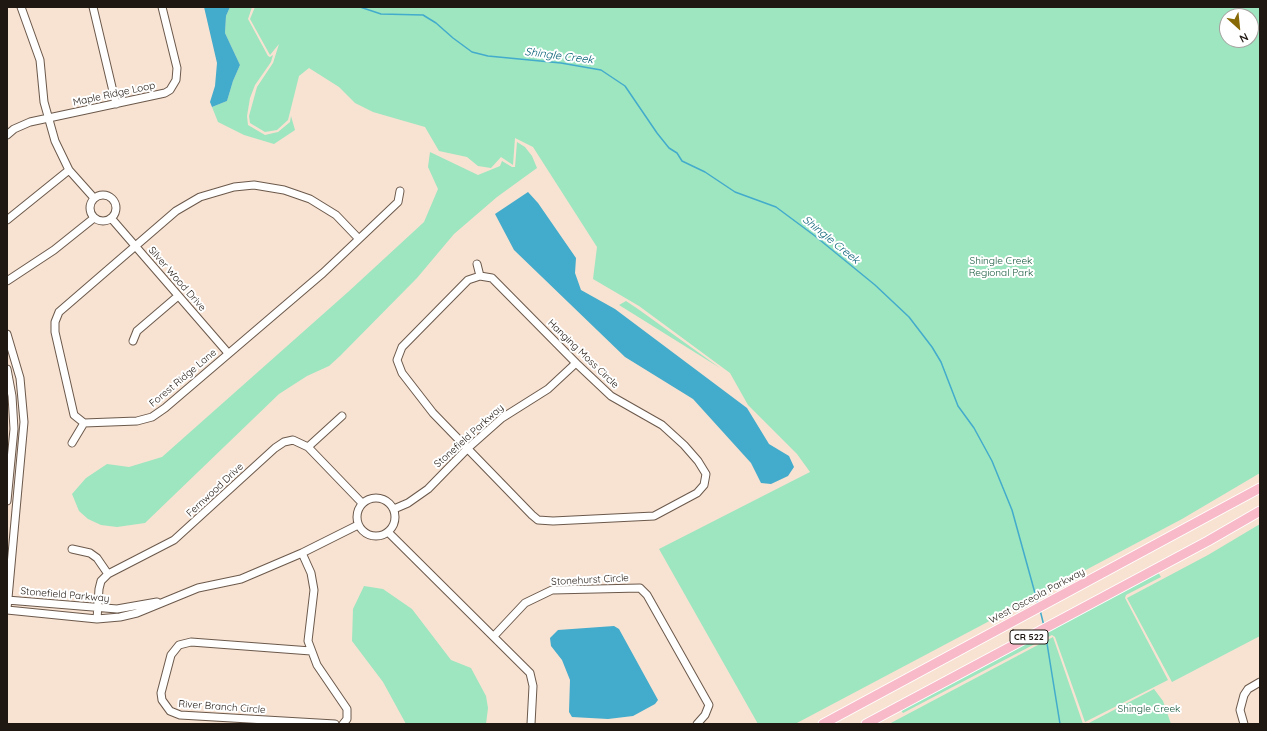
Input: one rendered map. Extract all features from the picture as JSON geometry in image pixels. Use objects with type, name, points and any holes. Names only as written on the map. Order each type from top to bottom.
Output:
[{"type":"main road","name":"West Osceola Parkway","points":[[823,724],[1260,488]]},
{"type":"main road","name":"CR 522","points":[[866,724],[1233,528],[1260,511]]},
{"type":"street","points":[[21,7],[40,60],[44,102],[55,141],[69,170],[94,198]]},
{"type":"street","points":[[93,7],[116,104]]},
{"type":"street","name":"Maple Ridge Loop","points":[[7,135],[30,122],[165,93],[170,90],[176,80],[177,68],[175,54],[162,7]]},
{"type":"street","points":[[7,220],[69,170]]},
{"type":"street","points":[[72,443],[84,424],[74,415],[70,405],[65,372],[54,332],[55,322],[59,312],[176,211],[200,197],[234,187],[254,185],[284,190],[310,199],[336,215],[359,239]]},
{"type":"street","name":"Forest Ridge Lane","points":[[84,424],[137,421],[152,417],[165,408],[324,273],[398,202],[400,191]]},
{"type":"street","points":[[104,194],[113,199],[116,206],[115,213],[111,218],[100,221],[94,218],[89,208],[94,198],[104,194]]},
{"type":"street","points":[[7,281],[54,250],[94,218]]},
{"type":"street","name":"Silver Wood Drive","points":[[111,218],[228,354]]},
{"type":"street","points":[[477,264],[480,276]]},
{"type":"street","name":"Hanging Moss Circle","points":[[480,276],[492,278],[576,363],[612,396],[662,425],[684,445],[698,461],[706,474],[704,485],[697,493],[654,516],[553,522],[538,520],[433,413],[402,374],[397,360],[402,347],[457,291],[468,280],[480,276]]},
{"type":"street","points":[[133,341],[137,330],[178,296]]},
{"type":"street","points":[[7,334],[17,367],[24,408],[24,440],[7,609]]},
{"type":"street","name":"Stonefield Parkway","points":[[394,509],[408,503],[428,489],[467,449],[502,418],[548,389],[576,363]]},
{"type":"street","points":[[7,369],[12,396],[14,423],[7,501]]},
{"type":"street","points":[[308,447],[342,416]]},
{"type":"street","name":"Fernwood Drive","points":[[108,574],[174,540],[275,448],[284,442],[293,440],[308,447],[362,503]]},
{"type":"street","points":[[9,480],[20,480]]},
{"type":"street","points":[[8,488],[19,488]]},
{"type":"street","points":[[370,498],[382,498],[394,509],[395,522],[388,532],[381,536],[369,535],[358,525],[357,512],[362,503],[370,498]]},
{"type":"street","name":"Stonefield Parkway","points":[[7,609],[97,619],[120,617],[137,613],[198,588],[241,579],[302,553],[358,525]]},
{"type":"street","points":[[388,532],[530,673],[533,686],[531,724]]},
{"type":"street","points":[[72,549],[90,553],[97,558],[108,574],[101,581],[98,589],[97,619]]},
{"type":"street","points":[[302,553],[311,573],[314,590],[308,641],[317,665],[347,709],[347,719],[343,724]]},
{"type":"street","name":"Stonehurst Circle","points":[[494,636],[525,604],[552,590],[640,588],[647,595],[709,705],[705,715],[697,724]]},
{"type":"street","name":"Stonefield Parkway","points":[[7,600],[117,609],[168,599]]},
{"type":"street","name":"River Branch Circle","points":[[311,651],[191,642],[179,645],[171,655],[162,693],[162,700],[170,711],[180,715],[335,724]]},
{"type":"street","points":[[1244,724],[1240,710],[1244,695],[1248,689],[1260,682]]},
{"type":"green space","points":[[230,7],[252,7],[248,19],[268,56],[270,57],[273,55],[271,62],[255,85],[250,98],[247,116],[248,125],[265,135],[278,132],[290,122],[291,116],[295,130],[274,144],[244,135],[218,122],[212,107],[227,101],[240,65],[225,33],[226,16]]},
{"type":"green space","name":"Shingle Creek Regional Park","points":[[255,7],[1260,7],[1260,473],[1182,519],[795,724],[758,724],[659,549],[810,472],[797,454],[748,405],[730,373],[639,306],[593,279],[597,247],[533,147],[515,138],[513,165],[501,157],[491,168],[478,166],[467,157],[439,151],[425,127],[373,112],[355,103],[339,87],[309,68],[299,76],[288,120],[277,130],[265,132],[250,123],[249,116],[257,87],[273,63],[279,44],[270,55],[250,19]]},
{"type":"green space","points":[[517,142],[525,147],[532,156],[537,168],[497,197],[454,234],[417,278],[329,366],[307,376],[279,394],[145,523],[117,527],[101,525],[88,519],[79,511],[72,494],[86,478],[107,464],[129,467],[162,457],[348,292],[424,222],[438,189],[428,167],[430,152],[478,175],[500,166],[502,161],[512,167],[515,167]]},
{"type":"green space","points":[[626,301],[638,309],[720,368],[619,305]]},
{"type":"green space","points":[[1260,524],[1260,636],[1172,682],[1127,598],[1208,555]]},
{"type":"green space","points":[[1158,572],[1161,577],[1126,595],[1125,598],[1168,680],[1085,722],[1055,637],[1052,635],[903,713],[900,709]]},
{"type":"green space","points":[[364,586],[383,589],[412,609],[451,660],[471,668],[486,696],[488,708],[486,724],[406,724],[383,682],[352,641],[353,609]]},
{"type":"green space","points":[[1053,637],[1083,724],[889,724]]},
{"type":"green space","name":"Shingle Creek","points":[[1154,689],[1163,701],[1171,724],[1087,724]]},
{"type":"water","points":[[204,7],[230,7],[226,16],[225,33],[240,65],[227,101],[212,107],[210,102],[215,86],[217,63]]},
{"type":"water","points":[[528,192],[538,203],[576,258],[575,273],[581,290],[615,309],[747,408],[769,444],[789,456],[794,467],[788,476],[771,484],[761,483],[751,463],[693,399],[625,357],[514,250],[495,214]]},
{"type":"water","points":[[614,626],[619,629],[658,700],[655,704],[633,716],[608,719],[572,717],[569,712],[570,680],[562,660],[551,646],[550,638],[558,630]]},
{"type":"waterway","name":"Shingle Creek","points":[[360,7],[381,14],[423,15],[436,23],[472,52],[488,56],[561,63],[601,70],[625,86],[657,133],[669,148],[677,153],[682,161],[705,172],[735,192],[776,207],[815,236],[875,285],[909,317],[932,347],[941,362],[958,406],[974,428],[992,461],[1012,510],[1038,604]]},
{"type":"waterway","name":"Shingle Creek","points":[[1040,610],[1044,626]]},
{"type":"waterway","name":"Shingle Creek","points":[[1045,631],[1060,724]]}]
